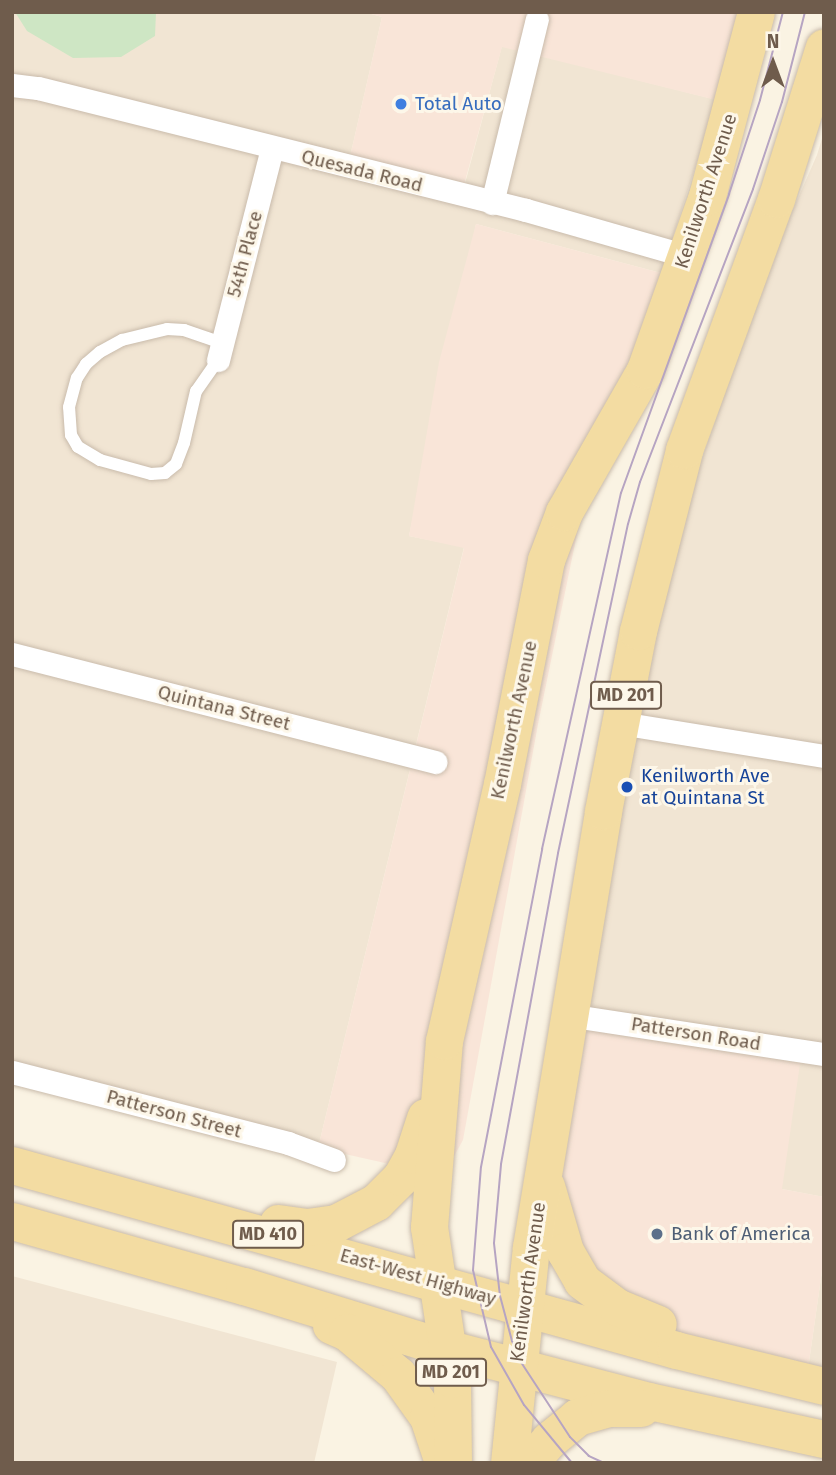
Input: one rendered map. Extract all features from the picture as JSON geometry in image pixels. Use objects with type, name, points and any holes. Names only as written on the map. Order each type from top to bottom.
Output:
[{"type":"main road","name":"Kenilworth Avenue","points":[[453,1463],[449,1349],[429,1227],[444,1041],[504,772],[546,560],[564,512],[645,370],[722,146],[756,12]]},
{"type":"main road","name":"Kenilworth Avenue","points":[[509,1463],[522,1307],[568,1015],[638,631],[684,450],[776,199],[806,111],[824,47]]},
{"type":"main road","points":[[185,1211],[234,1214],[307,1227],[336,1223],[364,1210],[395,1186],[409,1163],[444,1041]]},
{"type":"main road","name":"East-West Highway","points":[[12,1165],[522,1307],[824,1385]]},
{"type":"main road","points":[[544,1169],[552,1214],[565,1251],[582,1281],[617,1307],[692,1339],[824,1385]]},
{"type":"main road","points":[[12,1221],[244,1286],[449,1349],[693,1411],[824,1439]]},
{"type":"main road","points":[[244,1286],[347,1332],[375,1353],[398,1375],[428,1417],[443,1463]]},
{"type":"main road","points":[[529,1463],[561,1429],[577,1417],[591,1412],[609,1408],[693,1411]]},
{"type":"street","points":[[492,202],[537,19]]},
{"type":"street","name":"Quesada Road","points":[[12,85],[38,88],[492,202],[685,256]]},
{"type":"street","name":"54th Place","points":[[220,352],[272,148]]},
{"type":"street","name":"Quintana Street","points":[[12,654],[435,762]]},
{"type":"street","points":[[620,723],[824,757]]},
{"type":"street","name":"Patterson Road","points":[[568,1015],[824,1054]]},
{"type":"street","name":"Patterson Street","points":[[12,1072],[288,1143],[334,1160]]},
{"type":"lane","points":[[167,329],[184,330],[220,352],[196,391],[184,443],[176,464],[166,473],[151,474],[100,460],[78,447],[71,435],[69,407],[77,377],[86,364],[100,352],[122,340],[167,329]]},
{"type":"shaded area","points":[[12,12],[364,12],[382,17],[349,161],[463,191],[502,46],[717,100],[661,273],[476,224],[409,536],[464,547],[318,1148],[12,1071]]},
{"type":"shaded area","points":[[364,12],[739,12],[720,101],[502,47],[462,192],[349,161],[382,17]]},
{"type":"shaded area","points":[[824,132],[824,1197],[782,1189],[581,1028],[616,785],[701,462],[769,264],[817,155]]},
{"type":"shaded area","points":[[476,224],[661,273],[578,529],[538,724],[463,1140],[443,1176],[318,1148],[464,548],[409,536],[439,362]]},
{"type":"shaded area","points":[[581,1028],[801,1057],[782,1189],[824,1197],[824,1257],[808,1369],[692,1338],[630,1308],[590,1279],[557,1189],[567,1148]]},
{"type":"shaded area","points":[[824,1257],[824,1378],[808,1369]]},
{"type":"shaded area","points":[[12,1276],[337,1362],[314,1463],[12,1463]]},
{"type":"green space","points":[[15,12],[156,12],[155,36],[121,57],[73,58],[27,31]]},
{"type":"tram line","points":[[572,1463],[524,1405],[491,1347],[473,1270],[481,1167],[542,849],[621,493],[729,194],[760,100],[783,12]]},
{"type":"tram line","points":[[604,1463],[589,1456],[570,1437],[521,1362],[512,1341],[500,1296],[494,1243],[501,1164],[558,853],[628,524],[640,482],[753,189],[782,102],[805,12]]},
{"type":"place","name":"Total Auto","points":[[401,104]]},
{"type":"place","name":"Kenilworth Ave at Quintana St","points":[[627,787]]},
{"type":"place","name":"Bank of America","points":[[657,1234]]}]
